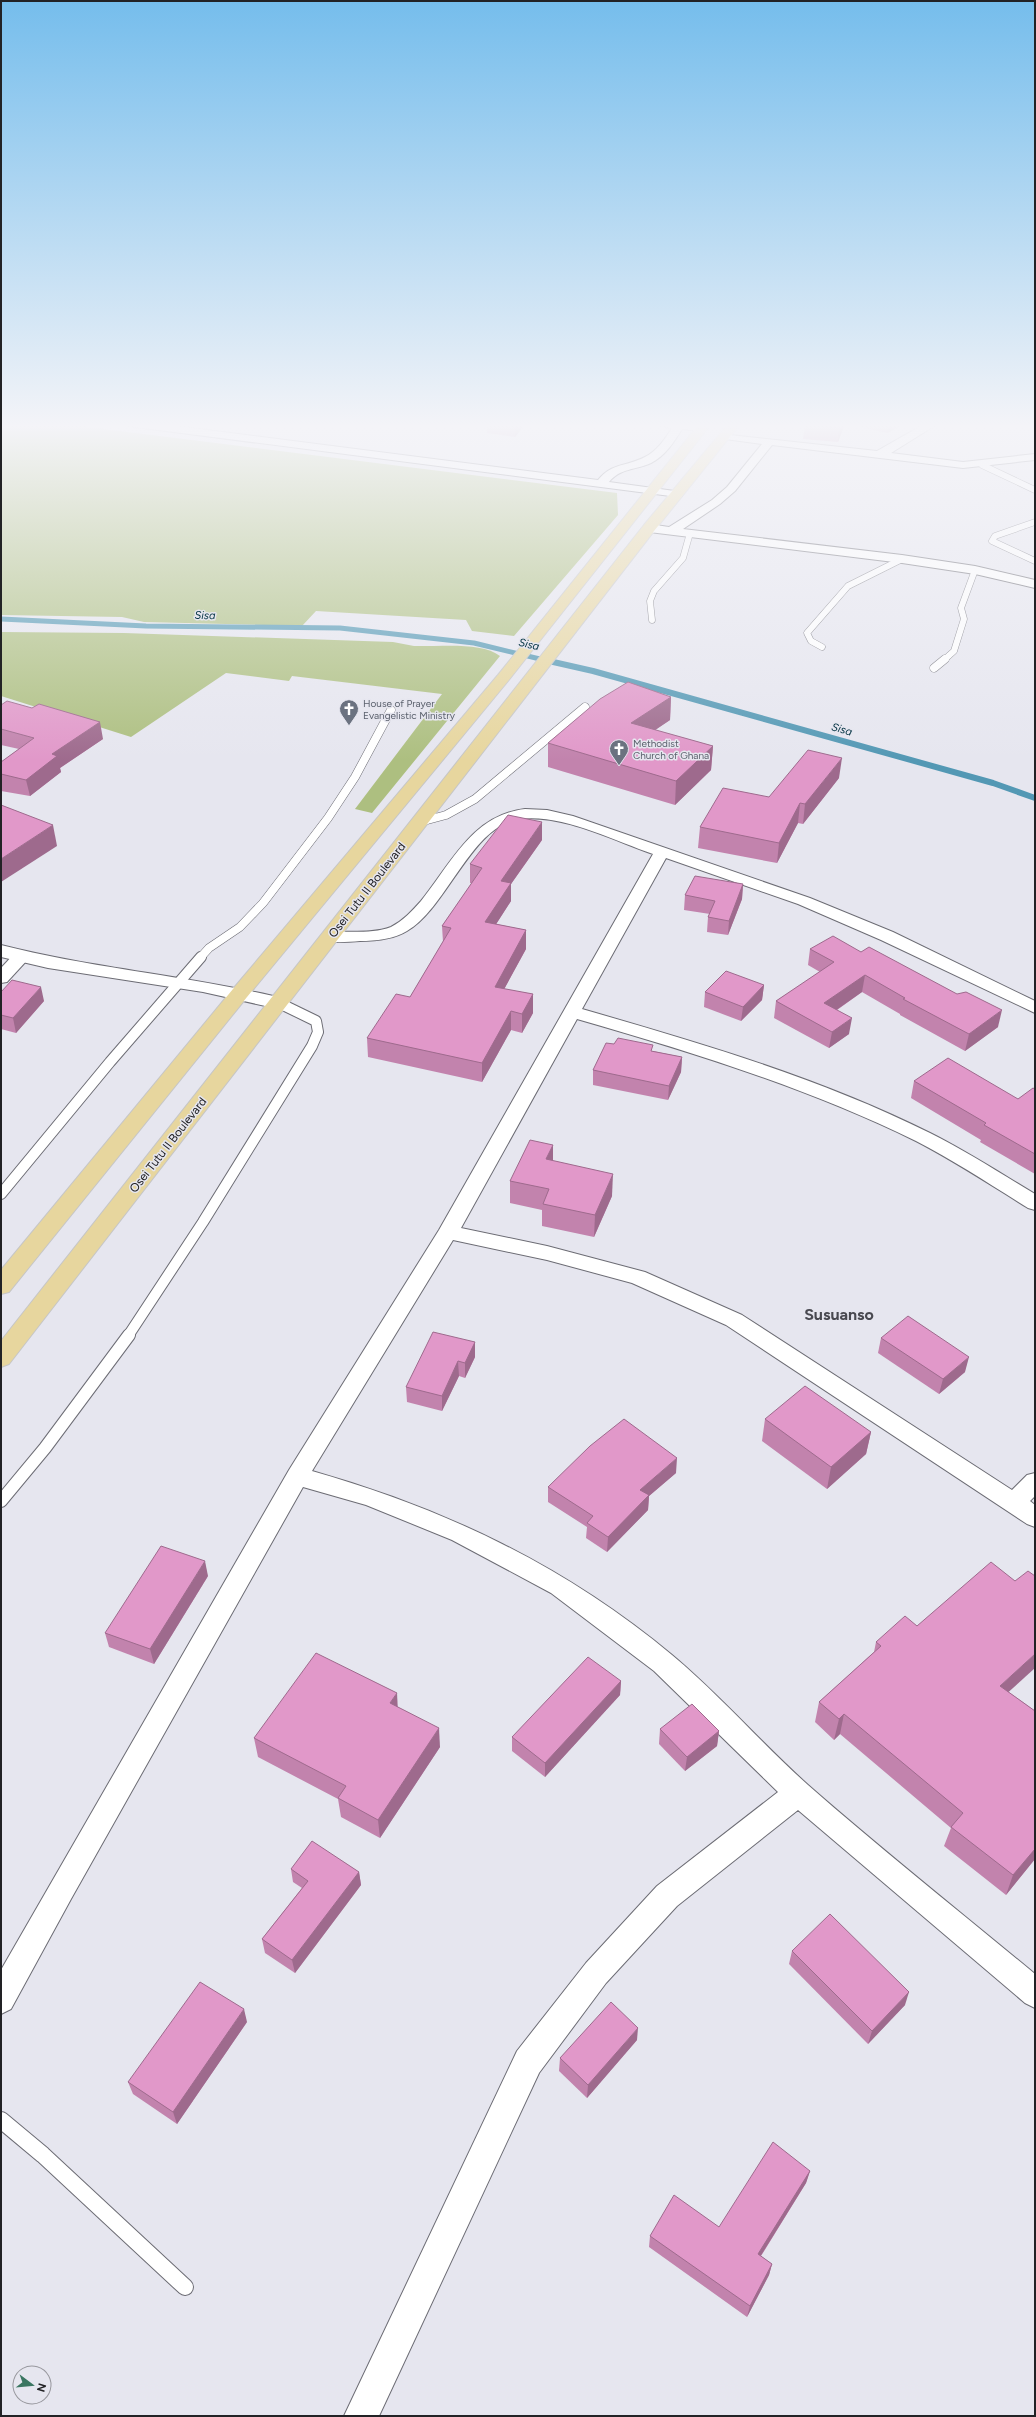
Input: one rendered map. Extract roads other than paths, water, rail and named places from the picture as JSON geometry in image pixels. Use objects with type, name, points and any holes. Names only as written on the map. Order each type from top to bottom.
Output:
[{"type":"highway","points":[[1,1286],[240,993],[503,678],[616,536]]},
{"type":"highway","name":"Osei Tutu II Boulevard","points":[[1,1358],[643,536]]},
{"type":"street","points":[[713,536],[902,559],[975,570],[1035,584]]},
{"type":"street","points":[[330,937],[377,935],[397,930],[413,919],[470,846],[494,824],[512,816],[550,815],[568,819],[662,851],[810,904],[887,936],[1035,1008]]},
{"type":"street","points":[[1,1999],[69,1875],[297,1476],[448,1232],[662,851]]},
{"type":"street","points":[[1,951],[21,957],[182,982],[240,993],[279,1003]]},
{"type":"street","points":[[1,978],[21,957]]},
{"type":"street","points":[[572,1012],[768,1071],[837,1098],[924,1137],[1035,1203]]},
{"type":"street","points":[[448,1232],[547,1253],[638,1277],[734,1320],[1035,1517]]},
{"type":"street","points":[[297,1476],[371,1497],[460,1533],[560,1586],[663,1663],[798,1793],[1035,1993]]},
{"type":"street","points":[[1014,1502],[1035,1482]]},
{"type":"street","points":[[360,2416],[528,2062],[596,1973],[667,1896],[798,1793]]},
{"type":"lane","points":[[652,620],[650,601],[654,591],[683,558],[689,536]]},
{"type":"lane","points":[[996,536],[992,541],[1035,561]]},
{"type":"lane","points":[[822,648],[811,641],[807,633],[841,592],[851,583],[864,576],[890,569],[902,559]]},
{"type":"lane","points":[[934,668],[954,651],[964,619],[961,608],[975,570]]},
{"type":"lane","points":[[420,822],[446,814],[475,799],[585,707]]},
{"type":"lane","points":[[1,1194],[110,1062],[182,982],[209,948],[240,927],[263,903],[355,777],[391,710]]},
{"type":"lane","points":[[1,1501],[64,1426],[141,1317],[203,1222],[312,1046],[318,1032],[316,1021],[279,1003]]},
{"type":"lane","points":[[1,2120],[43,2155],[185,2288]]},
{"type":"waterway","name":"Sisa","points":[[1,619],[146,626],[340,628],[474,643],[544,660]]},
{"type":"waterway","name":"Sisa","points":[[540,659],[593,671],[993,783],[1035,798]]},
{"type":"place","name":"House of Prayer Evangelistic Ministry","points":[[349,726]]},
{"type":"place","name":"Methodist Church of Ghana","points":[[619,766]]},
{"type":"district","name":"Susuanso","points":[[839,1314]]}]
